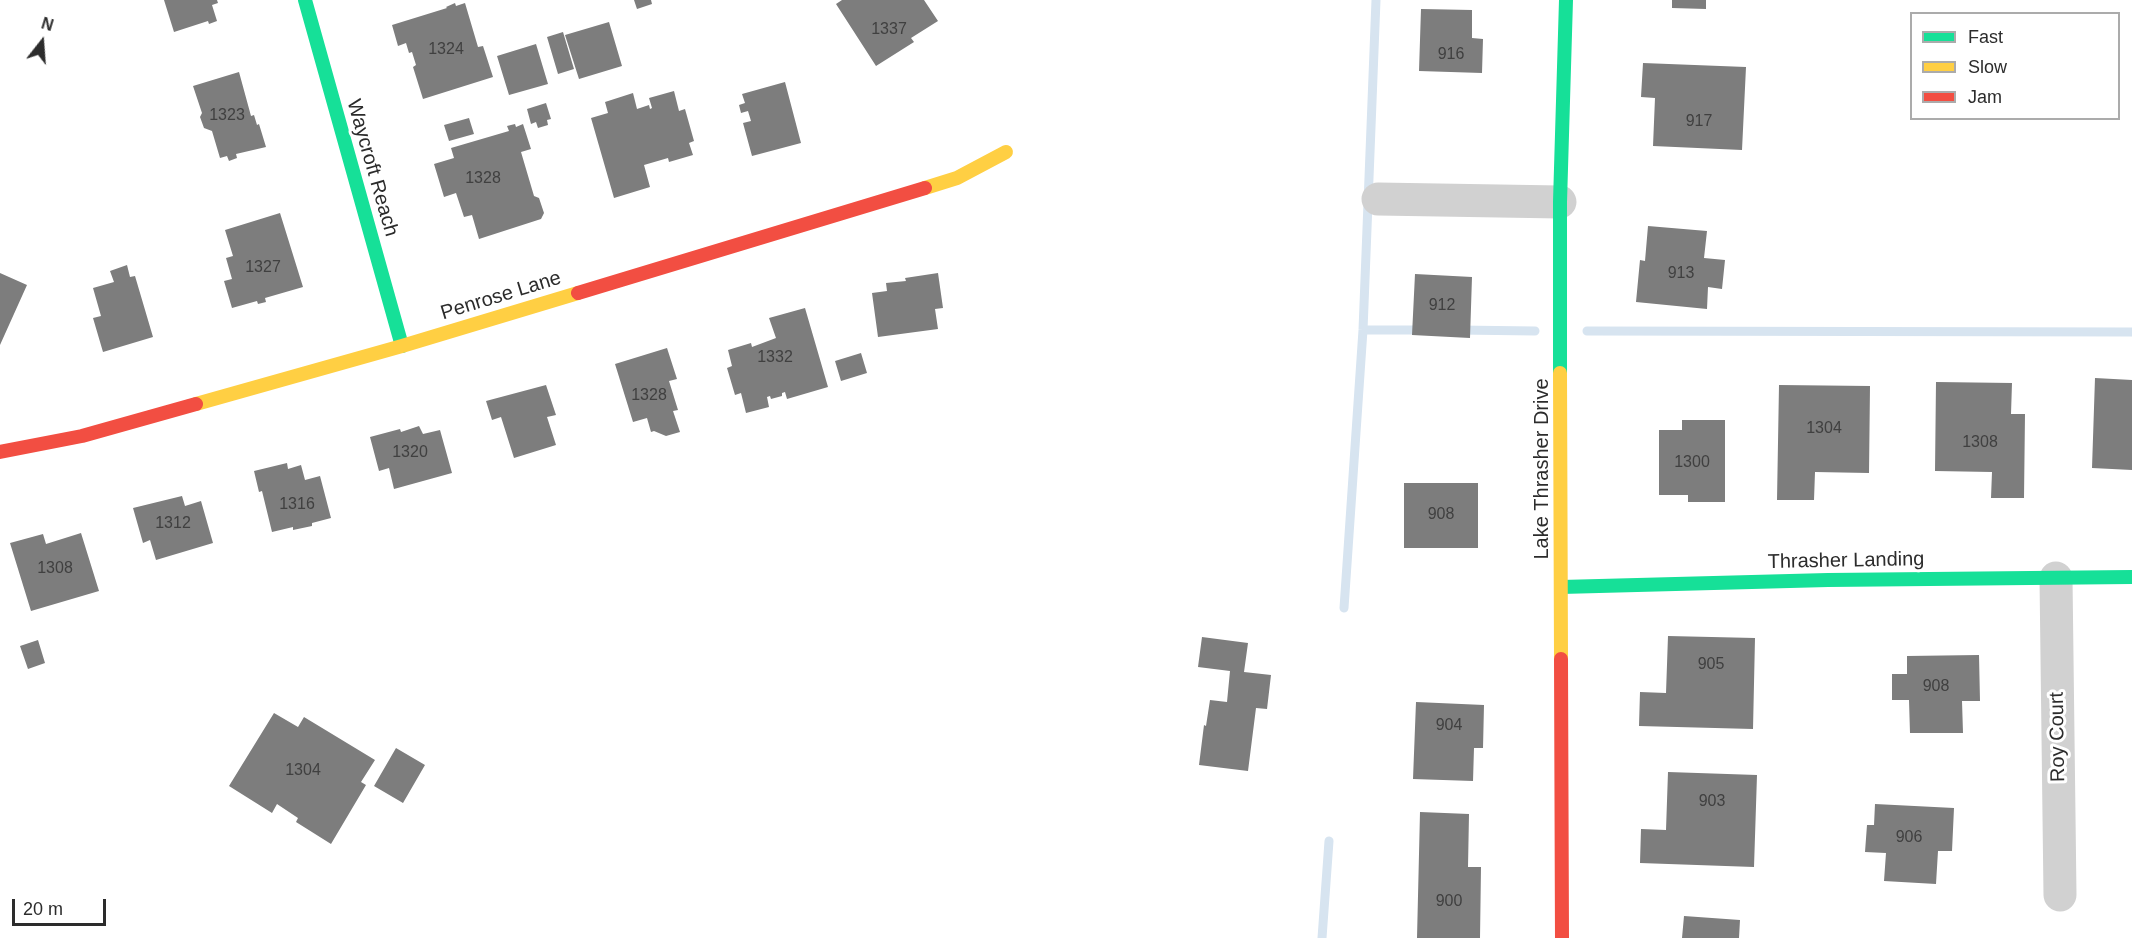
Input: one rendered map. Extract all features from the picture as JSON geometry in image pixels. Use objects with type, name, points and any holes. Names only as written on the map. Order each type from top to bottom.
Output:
[{"type":"street","name":"Waycroft Reach","points":[[305,0],[402,346]]},
{"type":"street","name":"Lake Thrasher Drive","points":[[1562,938],[1560,202],[1566,0]]},
{"type":"street","name":"Penrose Lane","points":[[0,452],[82,436],[402,346],[957,178],[1006,152]]},
{"type":"street","points":[[1378,199],[1560,202]]},
{"type":"street","name":"Thrasher Landing","points":[[1561,587],[1828,580],[2132,577]]},
{"type":"street","name":"Roy Court","points":[[2056,578],[2060,895]]},
{"type":"building","points":[[164,0],[217,0],[218,3],[212,5],[217,21],[209,24],[208,21],[174,32]]},
{"type":"building","points":[[634,0],[651,0],[652,4],[637,9]]},
{"type":"building","points":[[842,0],[924,0],[938,21],[911,38],[914,42],[876,66],[836,4]]},
{"type":"building","points":[[1672,0],[1706,0],[1706,9],[1672,8]]},
{"type":"building","points":[[455,3],[456,6],[465,3],[478,47],[483,46],[493,77],[423,99],[413,67],[416,65],[412,52],[409,53],[406,43],[398,46],[392,25],[447,8]]},
{"type":"building","points":[[1421,9],[1472,10],[1472,38],[1483,39],[1482,73],[1419,71]]},
{"type":"building","points":[[609,22],[622,66],[579,79],[565,35]]},
{"type":"building","points":[[563,32],[574,69],[558,74],[547,37]]},
{"type":"building","points":[[536,44],[548,84],[509,95],[497,56]]},
{"type":"building","points":[[1643,63],[1746,67],[1742,150],[1653,146],[1655,98],[1641,97]]},
{"type":"building","points":[[239,72],[251,116],[254,115],[257,125],[259,124],[266,147],[236,154],[237,158],[229,161],[227,156],[220,158],[212,131],[204,128],[200,117],[202,113],[193,86]]},
{"type":"building","points":[[785,82],[801,143],[752,156],[743,123],[751,121],[748,111],[741,113],[739,105],[745,103],[742,94]]},
{"type":"building","points":[[674,91],[679,111],[685,109],[694,141],[689,143],[693,155],[669,162],[668,158],[644,165],[650,187],[614,198],[591,118],[608,113],[605,102],[633,93],[637,109],[649,105],[650,109],[652,108],[649,98]]},
{"type":"building","points":[[546,103],[551,119],[547,120],[548,125],[538,128],[536,122],[531,124],[527,109]]},
{"type":"building","points":[[469,118],[474,134],[449,141],[444,125]]},
{"type":"building","points":[[515,124],[516,127],[523,124],[531,149],[521,152],[534,196],[539,198],[544,213],[541,219],[479,239],[472,215],[464,217],[456,193],[444,197],[434,164],[454,158],[451,148],[509,131],[507,126]]},
{"type":"building","points":[[280,213],[303,287],[265,298],[266,302],[258,304],[257,301],[232,308],[224,281],[232,279],[226,258],[233,256],[225,230]]},
{"type":"building","points":[[1648,226],[1707,231],[1704,258],[1725,260],[1722,289],[1708,287],[1707,309],[1636,302],[1640,260],[1645,261]]},
{"type":"building","points":[[127,265],[130,277],[135,276],[153,337],[103,352],[93,318],[101,316],[93,288],[114,282],[110,271]]},
{"type":"building","points":[[0,273],[27,285],[0,345]]},
{"type":"building","points":[[938,273],[943,308],[935,309],[938,329],[878,337],[872,293],[887,291],[886,283],[906,281],[905,278]]},
{"type":"building","points":[[1415,274],[1472,277],[1470,338],[1412,335]]},
{"type":"building","points":[[805,308],[828,387],[787,399],[785,392],[782,396],[771,399],[770,396],[767,397],[769,407],[746,413],[741,393],[735,395],[727,368],[732,366],[728,350],[751,343],[752,347],[776,338],[769,318]]},
{"type":"building","points":[[667,348],[677,379],[669,381],[678,410],[673,411],[680,432],[666,436],[651,432],[647,418],[633,422],[615,364]]},
{"type":"building","points":[[861,353],[867,373],[841,381],[835,361]]},
{"type":"building","points":[[2095,378],[2132,380],[2132,470],[2092,468]]},
{"type":"building","points":[[1936,382],[2012,383],[2011,414],[2025,414],[2024,498],[1991,498],[1992,472],[1935,471]]},
{"type":"building","points":[[546,385],[556,415],[547,417],[556,445],[514,458],[501,417],[492,420],[486,401]]},
{"type":"building","points":[[1779,385],[1870,386],[1869,473],[1815,472],[1814,500],[1777,500]]},
{"type":"building","points":[[1682,420],[1725,420],[1725,502],[1688,502],[1688,495],[1659,495],[1659,430],[1682,430]]},
{"type":"building","points":[[419,426],[423,434],[440,430],[452,473],[394,489],[389,468],[379,471],[370,437],[400,429],[401,432]]},
{"type":"building","points":[[287,463],[288,469],[301,465],[305,480],[320,476],[331,518],[312,523],[312,526],[293,530],[293,527],[272,532],[262,491],[259,492],[254,471]]},
{"type":"building","points":[[1404,483],[1478,483],[1478,548],[1404,548]]},
{"type":"building","points":[[182,496],[185,506],[201,501],[213,543],[156,560],[150,540],[143,543],[133,508]]},
{"type":"building","points":[[81,533],[99,591],[31,611],[10,543],[43,534],[46,544]]},
{"type":"building","points":[[1668,636],[1755,638],[1753,729],[1639,726],[1640,692],[1666,693]]},
{"type":"building","points":[[1202,637],[1248,643],[1244,672],[1271,675],[1267,709],[1256,708],[1248,771],[1199,765],[1210,700],[1227,702],[1230,671],[1198,667]]},
{"type":"building","points":[[38,640],[45,663],[28,669],[20,646]]},
{"type":"building","points":[[1979,655],[1980,701],[1962,701],[1963,733],[1910,733],[1909,700],[1892,700],[1892,674],[1907,674],[1907,656]]},
{"type":"building","points":[[1416,702],[1484,705],[1483,748],[1474,748],[1473,781],[1413,779]]},
{"type":"building","points":[[274,713],[298,727],[304,717],[375,760],[361,782],[366,785],[331,844],[296,822],[298,818],[277,804],[272,813],[229,786]]},
{"type":"building","points":[[396,748],[425,765],[403,803],[374,786]]},
{"type":"building","points":[[1668,772],[1757,775],[1754,867],[1640,863],[1641,829],[1666,830]]},
{"type":"building","points":[[1875,804],[1954,808],[1952,851],[1938,851],[1936,884],[1884,881],[1886,853],[1865,852],[1867,825],[1874,825]]},
{"type":"building","points":[[1420,812],[1469,814],[1468,867],[1481,867],[1480,938],[1417,938]]},
{"type":"building","points":[[1684,916],[1740,920],[1739,938],[1682,938]]},
{"type":"waterway","points":[[1344,608],[1363,330],[1376,0]]},
{"type":"waterway","points":[[1363,330],[1423,330]]},
{"type":"waterway","points":[[1458,330],[1535,331]]},
{"type":"waterway","points":[[1587,331],[2132,332]]},
{"type":"waterway","points":[[1322,938],[1329,841]]},
{"type":"traffic: fast","points":[[305,0],[402,346]]},
{"type":"traffic: fast","points":[[1560,373],[1560,202],[1566,0]]},
{"type":"traffic: fast","points":[[1561,587],[1828,580],[2132,577]]},
{"type":"traffic: slow","points":[[925,188],[957,178],[1006,152]]},
{"type":"traffic: slow","points":[[196,404],[578,293]]},
{"type":"traffic: slow","points":[[1560,373],[1561,659]]},
{"type":"traffic: jam","points":[[578,293],[925,188]]},
{"type":"traffic: jam","points":[[0,452],[82,436],[196,404]]},
{"type":"traffic: jam","points":[[1561,659],[1562,938]]}]
